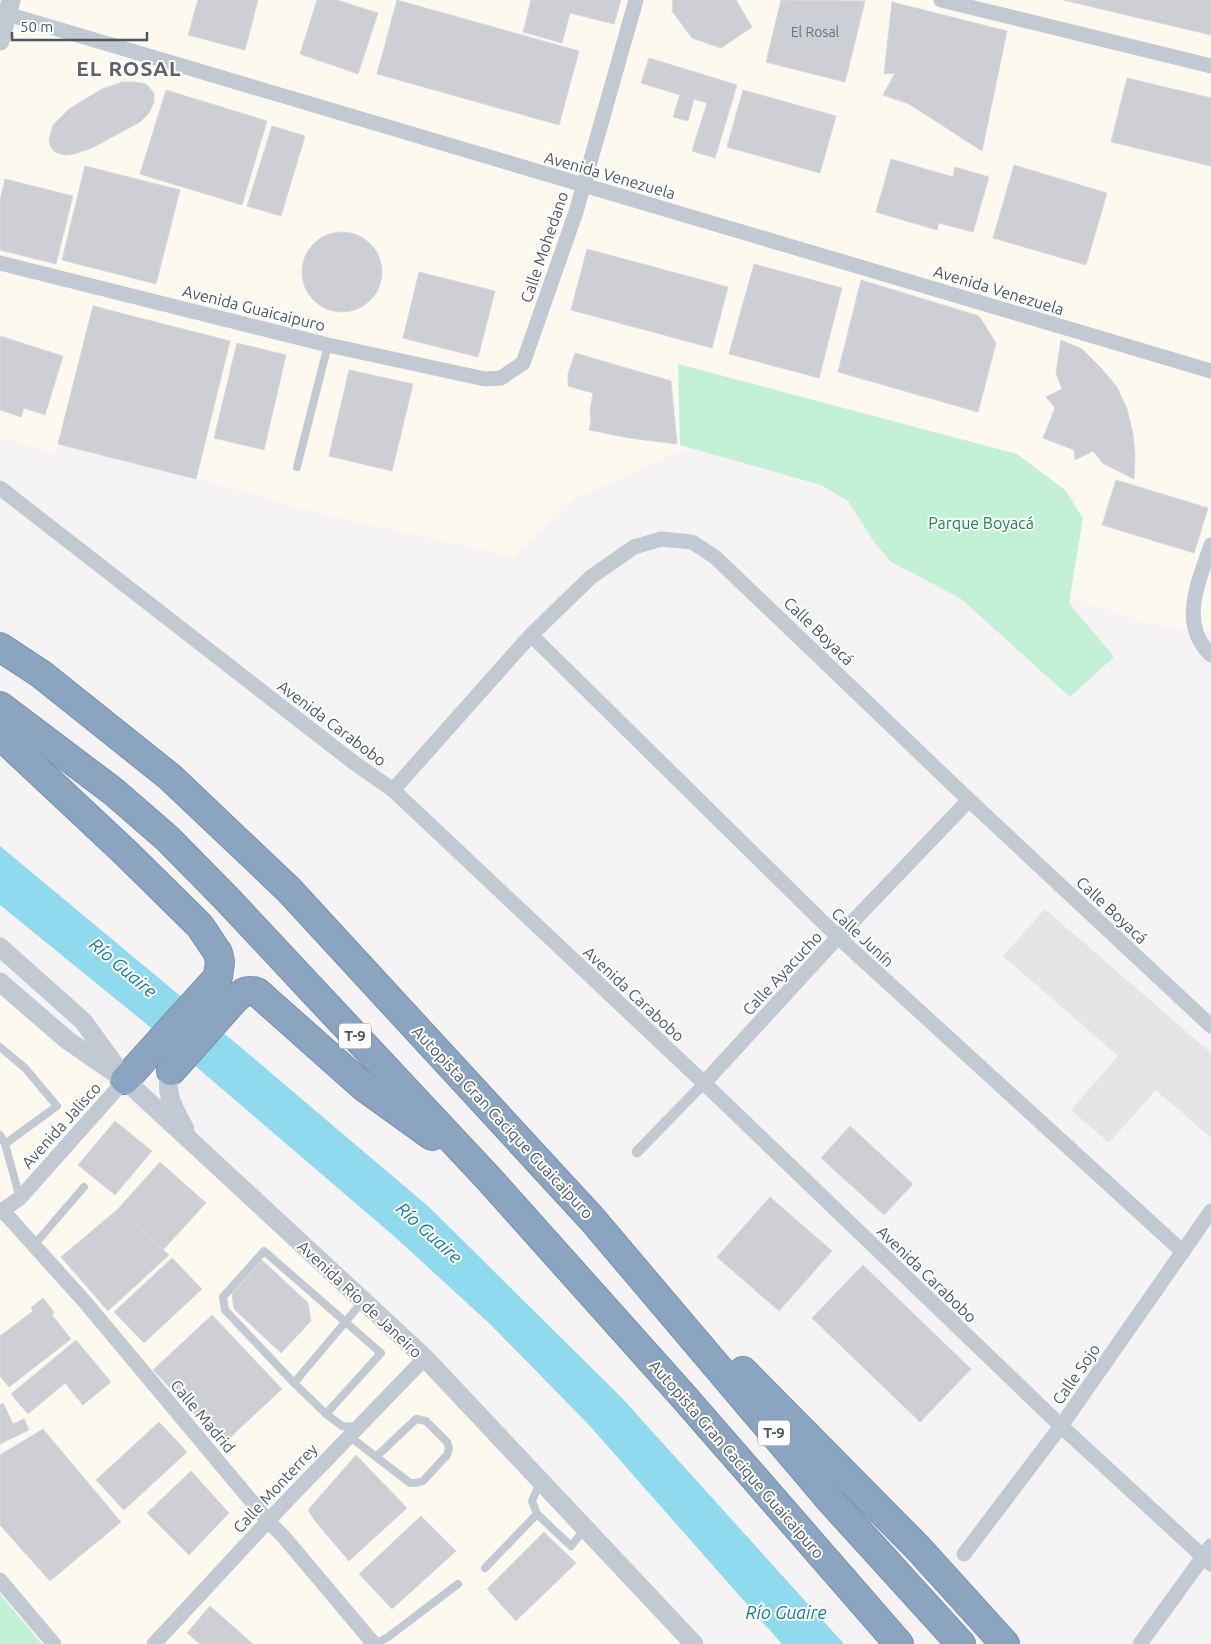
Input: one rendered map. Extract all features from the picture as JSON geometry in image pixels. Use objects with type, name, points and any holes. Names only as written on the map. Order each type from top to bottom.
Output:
[{"type":"highway","name":"Autopista Gran Cacique Guaicaipuro","points":[[0,647],[41,674],[170,777],[289,890],[592,1219],[831,1501],[961,1644]]},
{"type":"highway","name":"Autopista Gran Cacique Guaicaipuro","points":[[0,706],[114,792],[168,839],[227,900],[489,1179],[684,1396],[899,1644]]},
{"type":"highway","points":[[0,736],[126,853],[200,926],[218,953],[220,962],[218,977],[125,1080]]},
{"type":"highway","name":"T-9","points":[[171,1071],[235,999],[244,991],[257,992],[364,1087],[489,1179]]},
{"type":"highway","points":[[592,1219],[911,1541],[1005,1644]]},
{"type":"street","name":"Calle Mohedano","points":[[501,378],[523,363],[576,212],[636,0]]},
{"type":"street","points":[[948,1],[1211,66]]},
{"type":"street","name":"Avenida Venezuela","points":[[6,9],[583,186],[1211,371]]},
{"type":"street","points":[[0,41],[6,9]]},
{"type":"street","name":"Avenida Guaicaipuro","points":[[0,263],[328,345],[486,379],[501,378]]},
{"type":"street","name":"Avenida Carabobo","points":[[0,488],[345,756],[393,790],[704,1084],[1061,1426],[1208,1556]]},
{"type":"street","name":"Calle Boyacá","points":[[393,790],[531,635],[591,576],[634,547],[661,539],[692,542],[715,557],[969,800],[1211,1026]]},
{"type":"street","points":[[1211,546],[1198,587],[1192,617],[1200,641],[1211,655]]},
{"type":"street","name":"Calle Junín","points":[[531,635],[838,938],[1183,1252]]},
{"type":"street","name":"Calle Ayacucho","points":[[704,1084],[838,938],[969,800]]},
{"type":"street","points":[[0,947],[83,1021],[125,1080]]},
{"type":"street","name":"Avenida Río de Janeiro","points":[[0,982],[67,1040],[125,1080],[425,1358],[694,1644]]},
{"type":"street","name":"T-9","points":[[171,1071],[168,1080],[170,1098],[195,1145]]},
{"type":"street","name":"Avenida Jalisco","points":[[1,1212],[20,1198],[125,1080]]},
{"type":"street","points":[[637,1152],[704,1084]]},
{"type":"street","name":"Calle Sojo","points":[[964,1554],[1061,1426],[1211,1211]]},
{"type":"street","name":"Calle Madrid","points":[[1,1212],[34,1245],[85,1302],[268,1521],[283,1536],[374,1644]]},
{"type":"street","name":"Calle Monterrey","points":[[154,1644],[353,1431],[425,1358]]},
{"type":"street","points":[[1140,1644],[1208,1556]]},
{"type":"street","points":[[0,1580],[54,1644]]},
{"type":"lane","points":[[297,467],[328,345]]},
{"type":"lane","points":[[0,1047],[25,1068],[57,1106],[5,1144]]},
{"type":"lane","points":[[0,1135],[5,1144],[20,1198]]},
{"type":"lane","points":[[34,1245],[84,1187]]},
{"type":"lane","points":[[326,1414],[381,1353],[264,1251],[223,1297],[225,1310],[273,1363],[326,1414],[342,1426],[353,1431],[376,1457],[410,1483],[423,1481],[447,1455],[449,1448],[448,1442],[426,1421],[416,1419],[376,1457]]},
{"type":"lane","points":[[294,1383],[363,1301]]},
{"type":"lane","points":[[540,1482],[532,1501],[537,1514],[571,1546],[585,1529]]},
{"type":"lane","points":[[485,1568],[537,1514]]},
{"type":"lane","points":[[374,1644],[388,1637],[458,1584]]},
{"type":"shaded area","points":[[0,0],[1211,0],[1211,633],[1150,624],[1049,590],[1077,496],[707,379],[686,449],[572,500],[512,557],[304,510],[62,435],[56,454],[0,437]]},
{"type":"shaded area","points":[[1045,909],[1211,1053],[1211,1138],[1156,1090],[1109,1143],[1071,1110],[1118,1056],[1003,956]]},
{"type":"shaded area","points":[[0,995],[131,1103],[271,1223],[380,1323],[688,1644],[0,1644]]},
{"type":"green space","name":"Parque Boyacá","points":[[678,364],[1017,454],[1065,490],[1083,518],[1069,603],[1114,657],[1070,697],[960,598],[891,562],[874,542],[848,501],[821,485],[680,445]]},
{"type":"green space","points":[[0,1594],[42,1644],[0,1644]]},
{"type":"water","name":"Río Guaire","points":[[0,846],[429,1207],[622,1398],[844,1644],[782,1644],[589,1425],[491,1325],[395,1237],[144,1022],[0,905]]},
{"type":"building","points":[[198,0],[258,0],[245,50],[188,35]]},
{"type":"building","points":[[317,0],[337,0],[378,13],[358,74],[300,54]]},
{"type":"building","points":[[397,0],[579,51],[559,125],[377,74]]},
{"type":"building","points":[[531,0],[621,0],[614,24],[570,13],[562,43],[523,32]]},
{"type":"building","points":[[673,0],[736,0],[752,27],[721,48],[692,38],[672,11]]},
{"type":"building","points":[[781,0],[865,1],[845,82],[766,62]]},
{"type":"building","points":[[1063,0],[1211,0],[1211,35]]},
{"type":"building","points":[[892,2],[1007,31],[982,151],[909,104],[883,95],[895,73],[884,74]]},
{"type":"building","points":[[649,58],[737,85],[715,158],[692,151],[707,103],[694,99],[688,121],[673,117],[680,95],[641,83]]},
{"type":"building","points":[[1127,78],[1211,98],[1211,166],[1111,142]]},
{"type":"building","points":[[122,82],[146,84],[154,93],[154,102],[149,113],[140,122],[92,148],[74,154],[64,155],[55,152],[50,146],[49,139],[53,125],[69,109],[102,89]]},
{"type":"building","points":[[166,90],[267,121],[242,205],[140,174]]},
{"type":"building","points":[[743,90],[836,116],[820,173],[727,147]]},
{"type":"building","points":[[272,126],[305,136],[281,216],[247,206]]},
{"type":"building","points":[[891,159],[953,177],[955,167],[989,177],[973,232],[939,223],[937,230],[876,212]]},
{"type":"building","points":[[1014,165],[1107,193],[1086,265],[993,238]]},
{"type":"building","points":[[85,166],[180,190],[156,284],[62,260]]},
{"type":"building","points":[[5,179],[73,196],[56,264],[0,250],[0,200]]},
{"type":"building","points":[[342,232],[357,235],[370,244],[379,257],[382,272],[379,287],[370,300],[357,309],[342,312],[327,309],[314,300],[305,287],[302,272],[305,257],[314,244],[327,235]]},
{"type":"building","points":[[587,249],[728,287],[712,348],[571,310]]},
{"type":"building","points":[[754,264],[842,288],[819,378],[729,354]]},
{"type":"building","points":[[419,272],[495,291],[478,357],[403,338]]},
{"type":"building","points":[[861,280],[979,316],[996,343],[978,412],[838,372]]},
{"type":"building","points":[[93,306],[230,341],[196,479],[58,444]]},
{"type":"building","points":[[0,336],[63,356],[45,415],[24,408],[21,417],[0,410]]},
{"type":"building","points":[[1061,340],[1082,349],[1117,387],[1127,409],[1133,434],[1135,456],[1134,479],[1104,464],[1093,451],[1075,460],[1074,450],[1043,438],[1055,408],[1046,397],[1062,389],[1056,373]]},
{"type":"building","points":[[237,343],[286,355],[264,450],[214,438]]},
{"type":"building","points":[[575,353],[671,381],[677,444],[629,438],[589,430],[593,393],[568,386],[568,374]]},
{"type":"building","points":[[349,370],[413,384],[392,471],[329,456]]},
{"type":"building","points":[[1116,480],[1208,508],[1194,553],[1102,525]]},
{"type":"building","points":[[115,1121],[152,1151],[115,1195],[78,1165]]},
{"type":"building","points":[[850,1126],[913,1184],[884,1215],[821,1158]]},
{"type":"building","points":[[160,1162],[206,1203],[163,1250],[118,1209]]},
{"type":"building","points":[[770,1197],[832,1251],[779,1311],[717,1257]]},
{"type":"building","points":[[118,1209],[169,1255],[108,1311],[61,1257]]},
{"type":"building","points":[[172,1258],[202,1289],[144,1343],[114,1312]]},
{"type":"building","points":[[262,1260],[308,1303],[311,1321],[281,1353],[234,1309],[232,1294]]},
{"type":"building","points":[[863,1265],[971,1369],[920,1422],[812,1318]]},
{"type":"building","points":[[43,1298],[54,1312],[52,1315],[71,1339],[9,1387],[0,1376],[0,1336],[33,1311],[31,1308]]},
{"type":"building","points":[[212,1315],[282,1389],[223,1444],[153,1370]]},
{"type":"building","points":[[76,1340],[111,1382],[83,1405],[65,1383],[28,1414],[11,1394]]},
{"type":"building","points":[[3,1403],[13,1424],[24,1419],[29,1430],[0,1444],[0,1405]]},
{"type":"building","points":[[159,1422],[187,1452],[124,1510],[96,1480]]},
{"type":"building","points":[[43,1429],[121,1522],[50,1581],[0,1525],[0,1455]]},
{"type":"building","points":[[356,1455],[407,1508],[349,1561],[308,1510]]},
{"type":"building","points":[[191,1471],[229,1513],[189,1555],[147,1513]]},
{"type":"building","points":[[421,1516],[456,1551],[392,1609],[359,1574]]},
{"type":"building","points":[[544,1532],[576,1563],[516,1621],[487,1589]]},
{"type":"building","points":[[210,1606],[253,1644],[200,1644],[187,1633]]},
{"type":"district","name":"EL ROSAL","points":[[129,69]]}]
